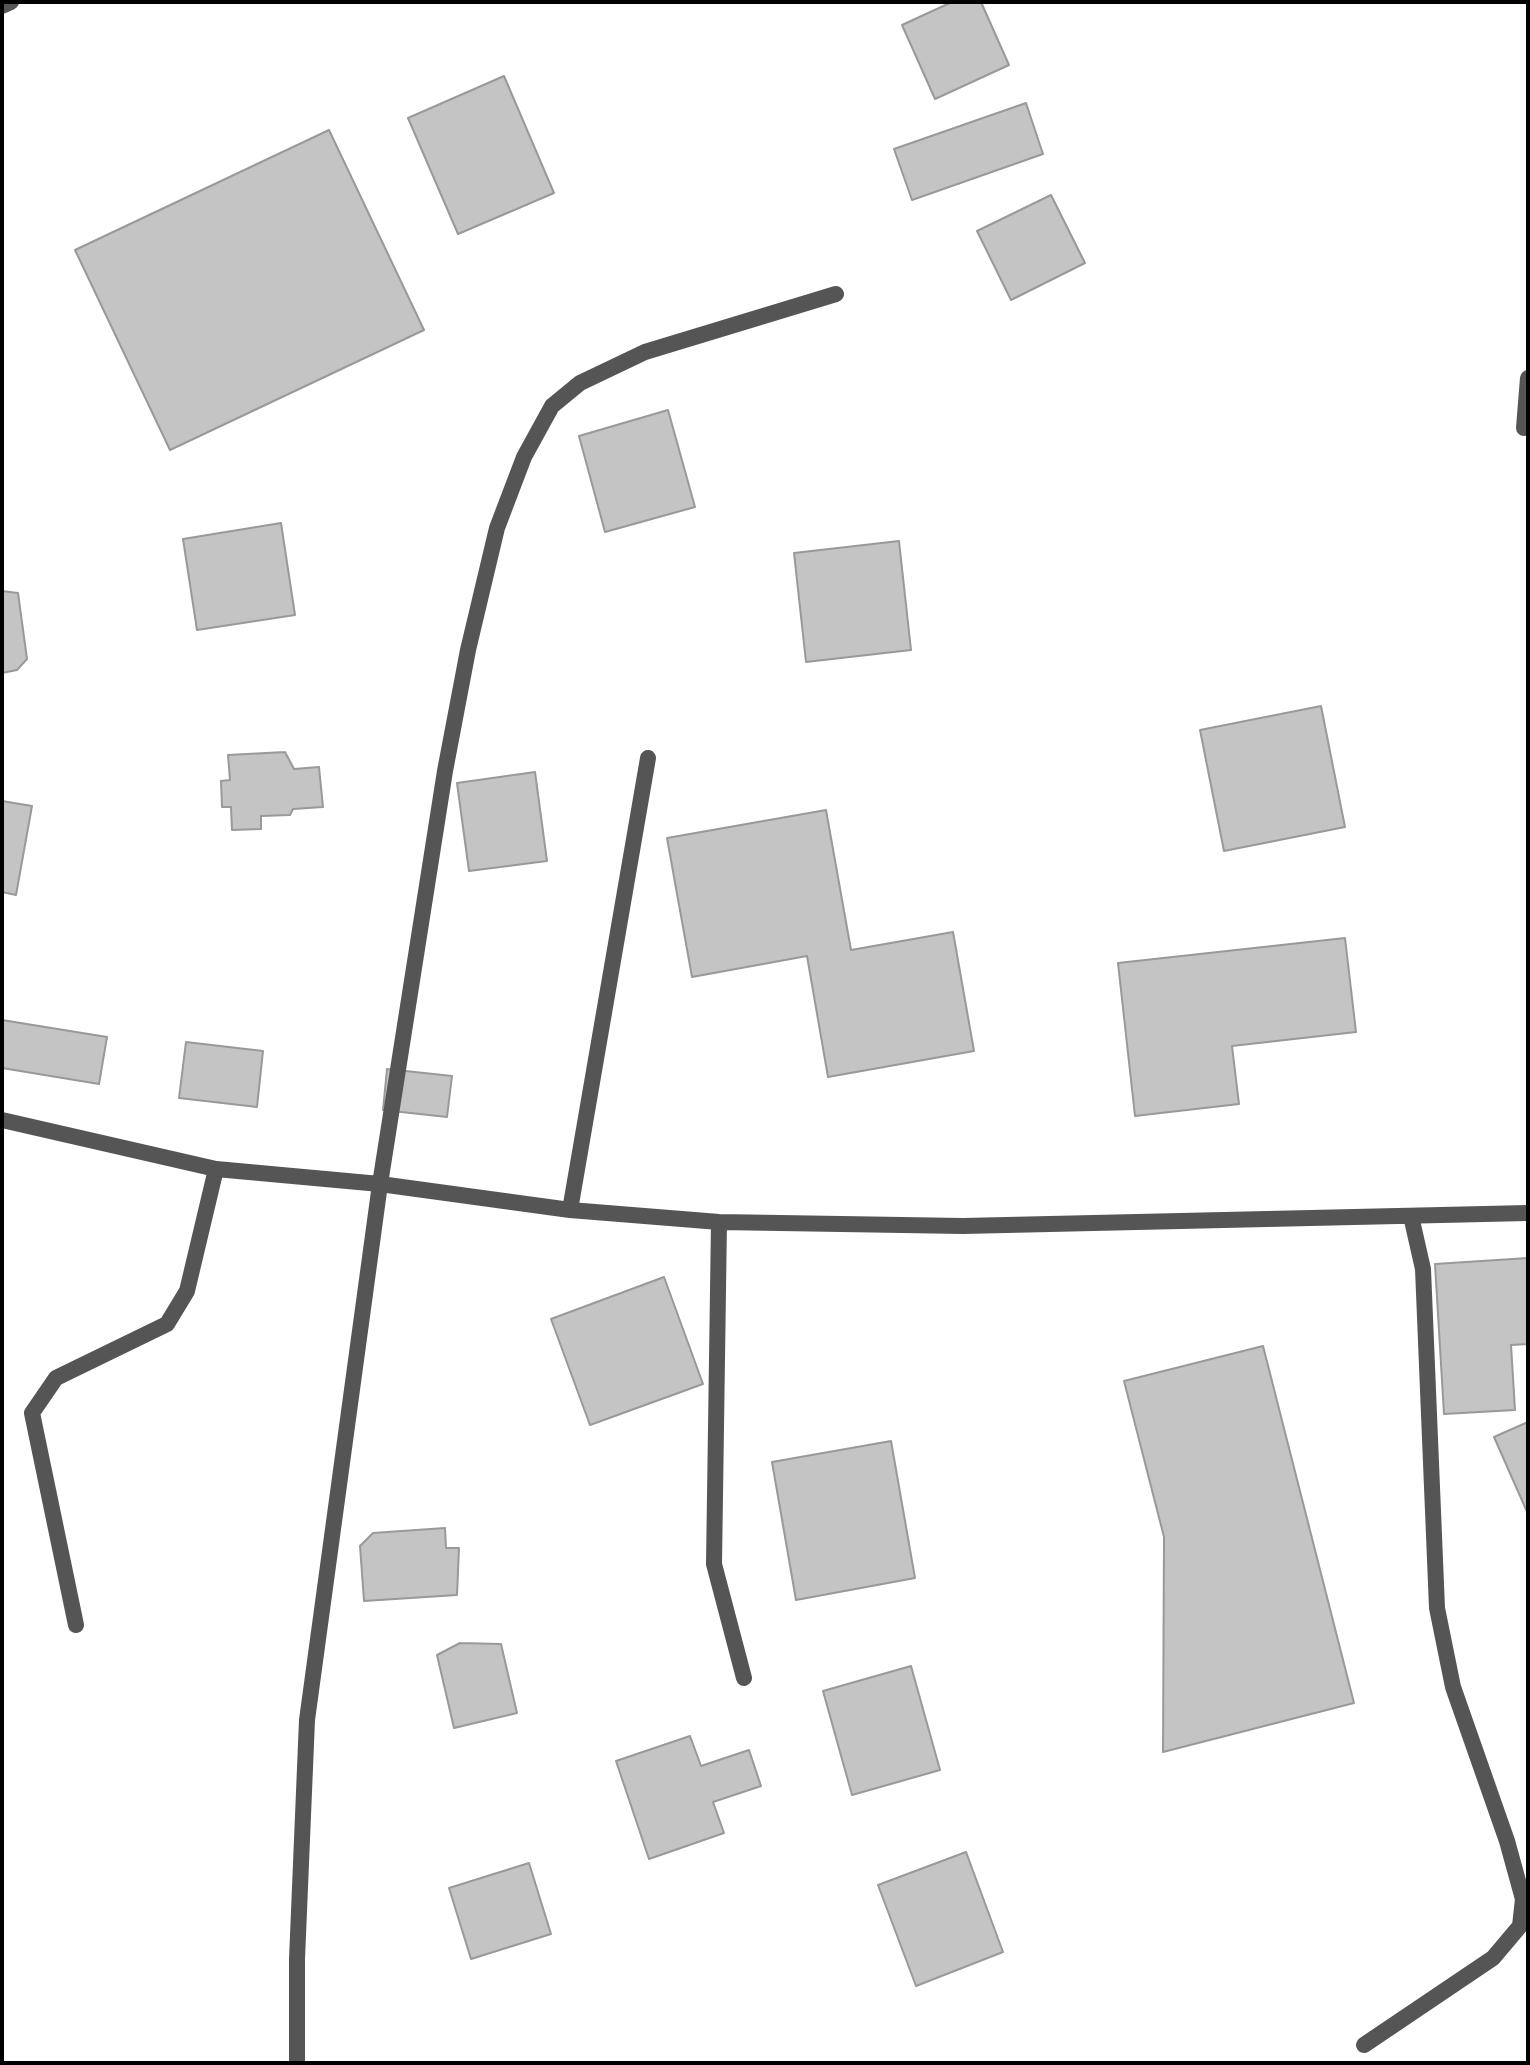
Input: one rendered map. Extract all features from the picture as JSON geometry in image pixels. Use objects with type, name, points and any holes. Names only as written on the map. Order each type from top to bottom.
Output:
[{"type":"street","points":[[2,6],[11,2]]},
{"type":"street","points":[[297,2063],[297,1959],[307,1720],[380,1184],[468,650],[497,528],[524,457],[552,406],[580,383],[645,352],[836,294]]},
{"type":"street","points":[[1524,428],[1528,378]]},
{"type":"street","points":[[570,1210],[648,758]]},
{"type":"street","points":[[2,1120],[216,1169],[380,1184],[570,1210],[719,1222],[963,1226],[1528,1213]]},
{"type":"street","points":[[76,1625],[32,1413],[56,1378],[167,1324],[187,1291],[216,1169]]},
{"type":"street","points":[[1364,2045],[1493,1958],[1520,1926],[1523,1899],[1507,1841],[1453,1687],[1437,1608],[1424,1284],[1411,1216]]},
{"type":"street","points":[[719,1222],[714,1564],[744,1678]]},
{"type":"building","points":[[952,2],[981,2],[1009,65],[935,99],[902,25]]},
{"type":"building","points":[[504,76],[554,193],[458,234],[408,118]]},
{"type":"building","points":[[1026,103],[1043,154],[912,200],[894,149]]},
{"type":"building","points":[[329,130],[424,330],[170,450],[75,250]]},
{"type":"building","points":[[1051,195],[1085,263],[1011,300],[977,231]]},
{"type":"building","points":[[668,410],[695,507],[605,532],[579,436]]},
{"type":"building","points":[[281,523],[295,615],[197,630],[183,539]]},
{"type":"building","points":[[899,541],[911,650],[806,662],[794,553]]},
{"type":"building","points":[[2,591],[18,593],[27,659],[17,670],[2,673]]},
{"type":"building","points":[[1321,706],[1345,827],[1224,851],[1200,730]]},
{"type":"building","points":[[285,752],[294,769],[319,767],[323,807],[293,809],[290,815],[261,816],[261,829],[232,830],[231,807],[222,807],[221,781],[230,780],[228,755]]},
{"type":"building","points":[[535,772],[547,861],[469,871],[457,783]]},
{"type":"building","points":[[2,801],[32,806],[16,895],[2,892]]},
{"type":"building","points":[[826,810],[851,950],[953,932],[974,1051],[828,1077],[807,956],[692,977],[667,838]]},
{"type":"building","points":[[1345,938],[1356,1032],[1232,1046],[1239,1104],[1135,1116],[1118,963]]},
{"type":"building","points":[[2,1020],[107,1037],[99,1084],[2,1068]]},
{"type":"building","points":[[186,1042],[263,1051],[257,1107],[179,1098]]},
{"type":"building","points":[[387,1069],[452,1076],[447,1117],[383,1110]]},
{"type":"building","points":[[1528,1258],[1528,1344],[1511,1345],[1515,1410],[1444,1414],[1435,1264]]},
{"type":"building","points":[[664,1277],[703,1384],[590,1425],[551,1319]]},
{"type":"building","points":[[1263,1346],[1354,1703],[1163,1752],[1164,1537],[1124,1381]]},
{"type":"building","points":[[1528,1422],[1528,1514],[1494,1437]]},
{"type":"building","points":[[891,1441],[915,1578],[796,1600],[772,1462]]},
{"type":"building","points":[[445,1528],[446,1548],[459,1548],[457,1595],[364,1601],[360,1546],[373,1533]]},
{"type":"building","points":[[460,1643],[501,1644],[517,1713],[454,1728],[437,1655]]},
{"type":"building","points":[[911,1666],[940,1770],[852,1795],[823,1691]]},
{"type":"building","points":[[690,1736],[701,1766],[749,1750],[761,1786],[713,1802],[724,1833],[649,1859],[616,1761]]},
{"type":"building","points":[[966,1852],[1003,1952],[916,1986],[878,1885]]},
{"type":"building","points":[[529,1863],[551,1934],[471,1959],[449,1888]]}]
